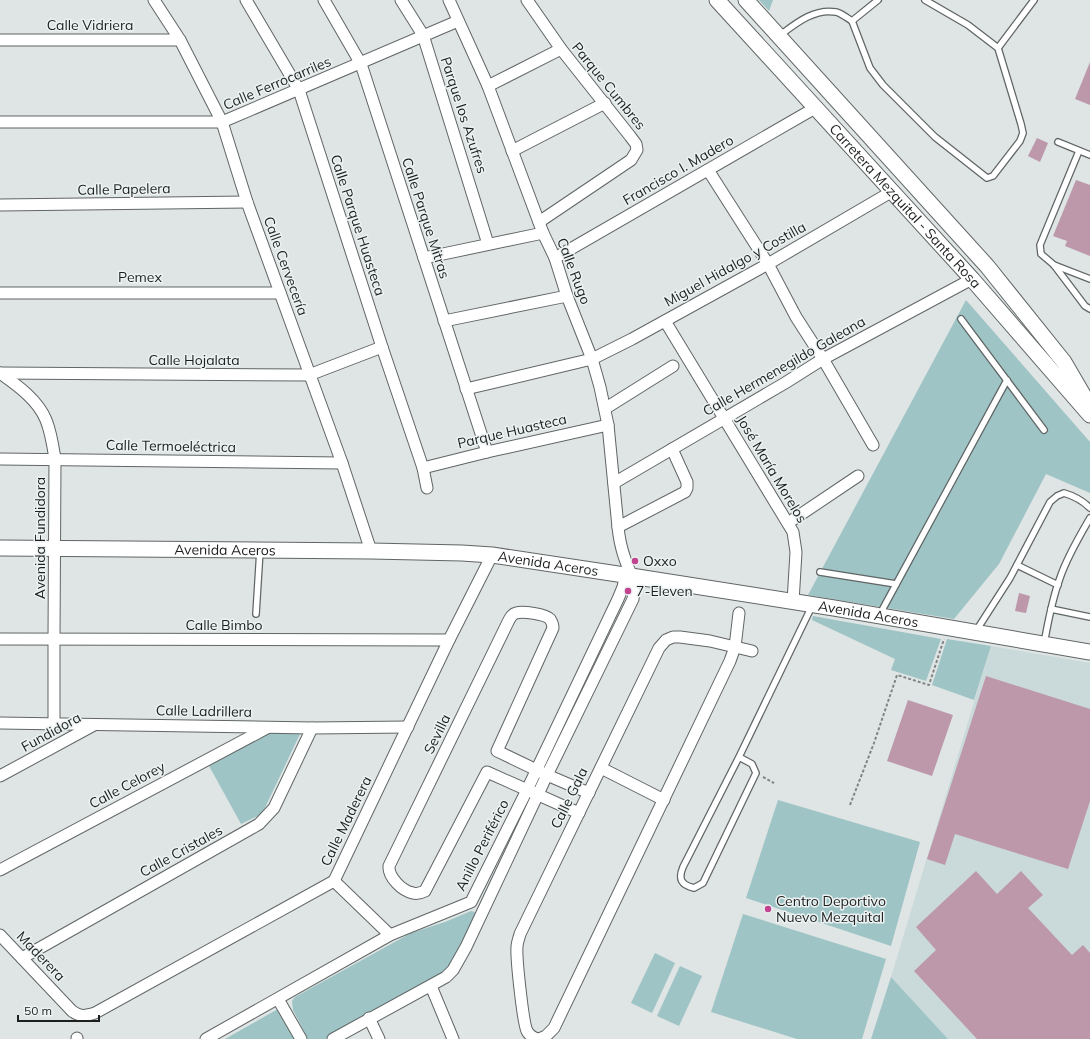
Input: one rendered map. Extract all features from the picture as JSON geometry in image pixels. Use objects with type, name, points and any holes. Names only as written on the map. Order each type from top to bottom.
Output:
[{"type":"street","name":"Calle Cervecería","points":[[154,0],[180,40],[222,122],[248,202],[309,375],[342,463],[371,551]]},
{"type":"street","name":"Calle Parque Huasteca","points":[[246,0],[299,90],[382,347],[423,468],[427,488]]},
{"type":"street","name":"Calle Parque Mitras","points":[[324,0],[361,64],[487,452]]},
{"type":"street","name":"Parque los Azufres","points":[[401,0],[423,35],[488,244]]},
{"type":"street","name":"Calle Rugo","points":[[449,0],[488,86],[543,233],[555,258],[567,296],[592,359],[606,408],[620,544],[628,572]]},
{"type":"street","name":"Parque Cumbres","points":[[527,0],[560,49],[605,103],[636,144],[637,150],[631,160],[539,222]]},
{"type":"street","name":"Carretera Mezquital - Santa Rosa","points":[[717,0],[972,279],[1090,415]]},
{"type":"street","name":"Carretera Mezquital - Santa Rosa","points":[[746,0],[987,266],[1064,362],[1090,408]]},
{"type":"street","name":"Calle Ferrocarriles","points":[[0,122],[222,122],[361,64],[423,35],[458,21]]},
{"type":"street","name":"Calle Vidriera","points":[[0,40],[180,40]]},
{"type":"street","points":[[488,86],[560,49]]},
{"type":"street","points":[[512,151],[605,103]]},
{"type":"street","name":"Francisco I. Madero","points":[[555,258],[815,108]]},
{"type":"street","points":[[708,170],[768,264],[796,317],[823,359],[874,446]]},
{"type":"street","name":"Miguel Hidalgo y Costilla","points":[[466,389],[592,359],[632,339],[768,264],[891,192]]},
{"type":"street","name":"Calle Papelera","points":[[0,205],[248,202]]},
{"type":"street","points":[[424,258],[543,233]]},
{"type":"street","name":"Calle Hermenegildo Galeana","points":[[614,483],[785,383],[823,359],[972,279]]},
{"type":"street","name":"Pemex","points":[[0,293],[280,293]]},
{"type":"street","points":[[444,321],[567,296]]},
{"type":"street","name":"José María Morelos","points":[[665,321],[793,532],[796,542],[793,602]]},
{"type":"street","name":"Calle Hojalata","points":[[0,373],[309,375],[382,347]]},
{"type":"street","points":[[606,408],[673,366]]},
{"type":"street","name":"Avenida Fundidora","points":[[0,373],[33,400],[46,418],[55,459],[54,724]]},
{"type":"street","name":"Parque Huasteca","points":[[423,468],[608,425]]},
{"type":"street","points":[[618,527],[685,492],[687,482],[672,449]]},
{"type":"street","name":"Calle Termoeléctrica","points":[[0,459],[342,463]]},
{"type":"street","points":[[788,524],[858,476]]},
{"type":"street","name":"Avenida Aceros","points":[[0,548],[371,551],[492,555],[628,572],[793,602],[1090,652]]},
{"type":"street","name":"Calle Maderera","points":[[77,1014],[82,1016],[95,1013],[334,881],[449,640],[492,555]]},
{"type":"street","name":"Anillo Periférico","points":[[206,1039],[390,936],[471,902],[527,790],[623,587],[628,572]]},
{"type":"street","name":"Anillo Periférico","points":[[333,1039],[369,1018],[431,986],[446,977],[453,970],[466,947],[547,775],[633,599],[635,590],[628,572]]},
{"type":"street","name":"Sevilla","points":[[527,790],[487,772],[425,891],[418,894],[411,893],[404,889],[391,877],[389,871],[390,866],[508,622],[512,615],[517,612],[524,612],[549,618],[553,623],[553,628],[497,751],[536,770]]},
{"type":"street","name":"Calle Gala","points":[[739,613],[735,647],[730,661],[554,1028],[546,1036],[538,1039],[532,1037],[527,1030],[517,947],[520,934],[659,648],[666,640],[673,637],[680,637],[735,647],[752,651]]},
{"type":"street","points":[[599,637],[611,642]]},
{"type":"street","name":"Calle Bimbo","points":[[0,639],[449,640]]},
{"type":"street","name":"Calle Ladrillera","points":[[0,723],[408,728]]},
{"type":"street","name":"Fundidora","points":[[0,776],[95,725]]},
{"type":"street","name":"Calle Celorey","points":[[0,870],[269,727]]},
{"type":"street","name":"Calle Cristales","points":[[22,958],[259,824],[274,808],[312,728]]},
{"type":"street","points":[[601,768],[664,800]]},
{"type":"street","points":[[536,770],[588,793]]},
{"type":"street","points":[[527,790],[579,813]]},
{"type":"street","points":[[334,881],[390,936]]},
{"type":"street","points":[[471,902],[483,910]]},
{"type":"street","name":"Maderera","points":[[0,935],[67,1006],[77,1014]]},
{"type":"street","points":[[431,986],[452,1039]]},
{"type":"street","points":[[278,999],[301,1039]]},
{"type":"street","points":[[369,1018],[379,1039]]},
{"type":"lane","points":[[852,21],[878,0]]},
{"type":"lane","points":[[778,36],[812,14],[837,12],[852,21],[870,68],[883,85],[935,137],[987,178],[993,176],[1020,141],[1023,133],[998,48],[968,25],[926,0]]},
{"type":"lane","points":[[998,48],[1034,0]]},
{"type":"lane","points":[[1058,142],[1090,155]]},
{"type":"lane","points":[[1079,151],[1040,245],[1041,254],[1054,265],[1085,306],[1090,309]]},
{"type":"lane","points":[[1054,265],[1090,279]]},
{"type":"lane","points":[[962,318],[1044,430]]},
{"type":"lane","points":[[879,616],[1007,380]]},
{"type":"lane","points":[[975,633],[1017,565],[1050,502],[1057,496],[1064,493],[1072,495],[1084,502],[1090,508]]},
{"type":"lane","points":[[1044,644],[1051,609],[1058,585],[1070,556],[1090,518]]},
{"type":"lane","points":[[256,614],[260,550]]},
{"type":"lane","points":[[1017,565],[1058,585]]},
{"type":"lane","points":[[820,572],[896,584]]},
{"type":"lane","points":[[739,757],[752,764],[756,773],[703,883],[694,888],[688,887],[681,880],[680,875],[812,605]]},
{"type":"lane","points":[[1051,609],[1090,617]]},
{"type":"path","points":[[850,805],[874,743],[897,675],[929,685],[948,628]]},
{"type":"path","points":[[756,773],[774,784]]},
{"type":"shaded area","points":[[759,0],[773,0],[769,11]]},
{"type":"shaded area","points":[[966,300],[1090,442],[1090,493],[1046,474],[999,564],[954,619],[808,595]]},
{"type":"shaded area","points":[[813,616],[941,639],[926,681],[891,670],[895,659],[812,620]]},
{"type":"shaded area","points":[[947,639],[991,646],[974,700],[932,685]]},
{"type":"shaded area","points":[[991,646],[1090,663],[1090,1039],[948,1039],[891,977]]},
{"type":"shaded area","points":[[267,732],[300,734],[262,814],[241,824],[208,764]]},
{"type":"shaded area","points":[[778,800],[920,842],[891,946],[746,898]]},
{"type":"shaded area","points":[[471,911],[475,912],[476,915],[446,974],[330,1039],[308,1039],[293,1010],[292,1001],[295,997],[411,933],[445,922]]},
{"type":"shaded area","points":[[743,914],[886,959],[862,1039],[797,1039],[711,1012]]},
{"type":"shaded area","points":[[655,953],[675,963],[652,1013],[631,1003]]},
{"type":"shaded area","points":[[680,966],[702,976],[679,1026],[657,1016]]},
{"type":"shaded area","points":[[891,977],[948,1039],[871,1039]]},
{"type":"shaded area","points":[[278,1009],[295,1039],[225,1039]]},
{"type":"building","points":[[1090,62],[1090,105],[1075,99]]},
{"type":"building","points":[[1037,138],[1048,143],[1040,162],[1028,156]]},
{"type":"building","points":[[1076,180],[1090,185],[1090,256],[1065,246],[1067,241],[1053,236]]},
{"type":"building","points":[[1019,593],[1030,596],[1026,613],[1015,611]]},
{"type":"building","points":[[986,676],[1090,709],[1090,801],[1068,869],[955,834],[945,865],[927,859]]},
{"type":"building","points":[[908,700],[953,715],[932,776],[887,761]]},
{"type":"building","points":[[976,871],[997,894],[1021,871],[1043,895],[1028,908],[1072,955],[1083,945],[1090,953],[1090,1039],[977,1039],[914,971],[936,950],[916,927]]},
{"type":"place","name":"Oxxo","points":[[635,561]]},
{"type":"place","name":"7-Eleven","points":[[628,591]]},
{"type":"place","name":"Centro Deportivo Nuevo Mezquital","points":[[768,909]]}]
